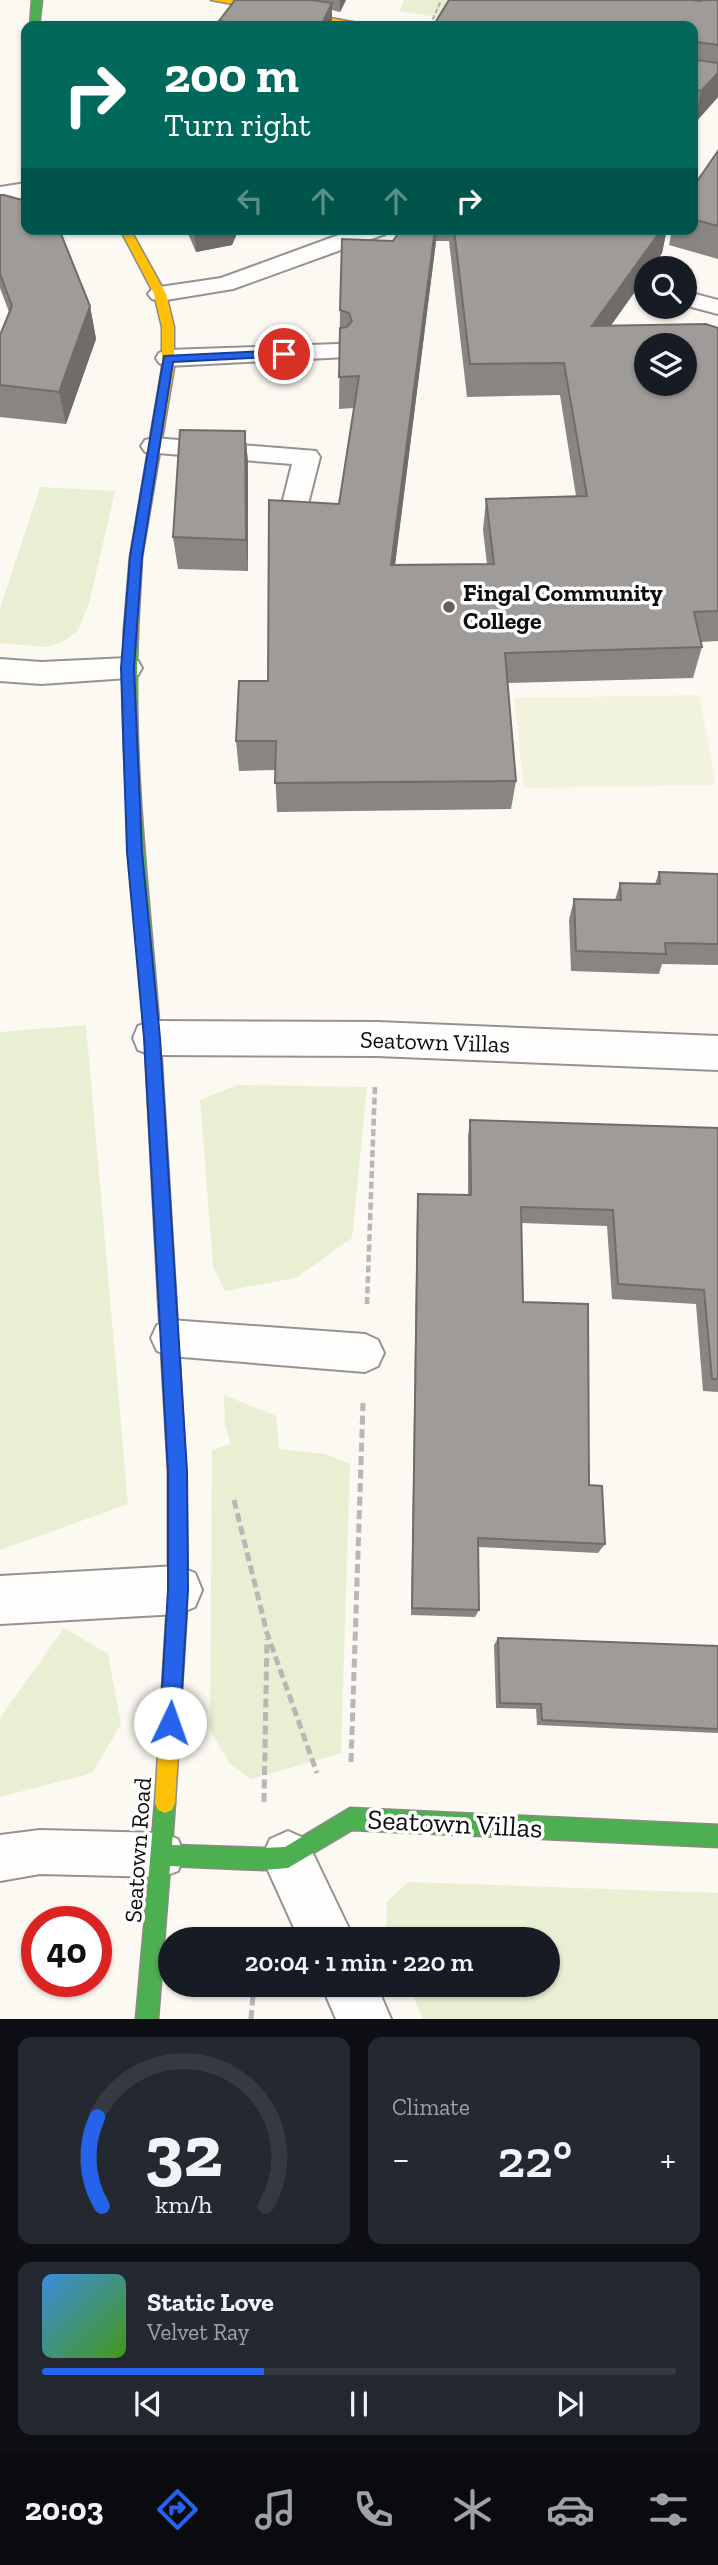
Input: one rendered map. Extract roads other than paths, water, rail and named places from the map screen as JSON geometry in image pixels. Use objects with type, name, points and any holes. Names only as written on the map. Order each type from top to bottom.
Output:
[{"type":"street","points":[[36,21],[37,0]]},
{"type":"street","points":[[216,0],[340,21]]},
{"type":"street","points":[[0,195],[21,192]]},
{"type":"street","name":"Seatown Road","points":[[128,235],[160,294],[168,327],[168,358],[136,557],[128,668],[135,852],[152,1038],[177,1472],[178,1590],[162,1856],[147,2019]]},
{"type":"street","name":"Seatown Villas","points":[[152,1038],[377,1039],[718,1053]]},
{"type":"street","points":[[0,1601],[178,1590]]},
{"type":"street","name":"Seatown Villas","points":[[276,1858],[350,1819],[718,1836]]},
{"type":"street","points":[[162,1856],[276,1858],[319,1927]]},
{"type":"street","points":[[354,1997],[364,2019]]},
{"type":"lane","points":[[160,294],[225,284],[360,235]]},
{"type":"lane","points":[[697,301],[718,307]]},
{"type":"lane","points":[[168,358],[338,352]]},
{"type":"lane","points":[[154,446],[307,457],[294,508]]},
{"type":"lane","points":[[0,670],[41,673],[128,668]]},
{"type":"lane","points":[[170,1338],[365,1353]]},
{"type":"lane","points":[[0,1858],[40,1852],[162,1856]]},
{"type":"place","name":"Fingal Community College","points":[[449,607]]}]
